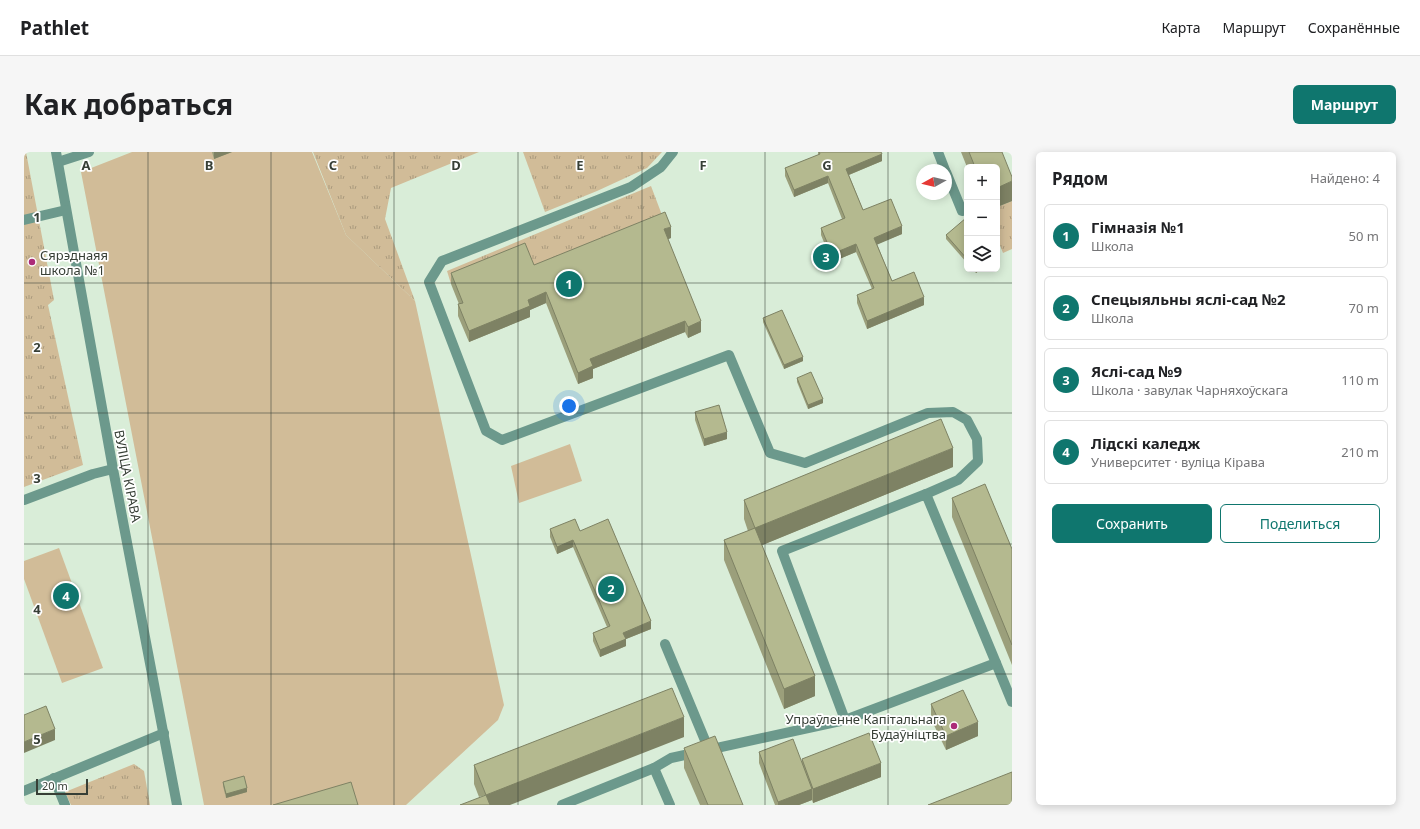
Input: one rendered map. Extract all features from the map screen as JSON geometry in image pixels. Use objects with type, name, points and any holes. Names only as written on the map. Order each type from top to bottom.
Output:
[{"type":"street","name":"ВУЛІЦА КІРАВА","points":[[56,152],[113,469],[177,805]]},
{"type":"street","points":[[58,162],[89,152]]},
{"type":"street","points":[[673,152],[660,167],[631,187],[442,261],[429,282],[486,431],[502,440],[729,355],[770,453],[805,463],[928,413],[953,412],[967,420],[977,439],[978,461],[958,480],[782,552],[845,720]]},
{"type":"street","points":[[938,152],[943,164]]},
{"type":"street","points":[[952,186],[962,211]]},
{"type":"street","points":[[24,220],[66,210]]},
{"type":"street","points":[[24,500],[93,474],[113,469]]},
{"type":"street","points":[[926,494],[1012,702]]},
{"type":"street","points":[[665,644],[709,750]]},
{"type":"street","points":[[562,805],[654,768],[671,758],[845,720],[996,663]]},
{"type":"street","points":[[24,791],[164,733]]},
{"type":"street","points":[[654,768],[670,805]]},
{"type":"street","points":[[54,778],[65,805]]},
{"type":"green space","points":[[24,152],[26,152],[54,300],[48,305],[83,465],[24,487]]},
{"type":"green space","points":[[132,152],[312,152],[346,235],[415,301],[504,705],[498,720],[406,805],[204,805],[81,172]]},
{"type":"green space","points":[[313,152],[479,152],[391,188],[385,219],[415,301],[346,235]]},
{"type":"green space","points":[[523,152],[662,152],[647,168],[597,191],[545,212]]},
{"type":"green space","points":[[651,186],[665,223],[534,276],[525,254],[451,284],[447,271]]},
{"type":"green space","points":[[1012,201],[1012,249],[1003,253],[1000,246],[1000,206]]},
{"type":"green space","points":[[570,444],[582,481],[519,503],[511,466]]},
{"type":"green space","points":[[59,548],[103,668],[62,683],[24,579],[24,561]]},
{"type":"green space","points":[[134,764],[144,771],[150,805],[71,805],[65,792]]},
{"type":"building","points":[[819,152],[881,152],[882,154],[846,169],[863,210],[891,199],[902,226],[874,238],[892,281],[914,272],[924,297],[867,321],[857,295],[874,288],[856,244],[832,254],[821,228],[845,218],[828,176],[794,190],[785,168],[820,154]]},
{"type":"building","points":[[969,152],[1002,152],[1012,177],[1012,181],[1000,187],[1000,164],[974,164]]},
{"type":"building","points":[[665,212],[671,227],[664,229],[701,321],[688,327],[685,321],[590,359],[593,366],[578,373],[546,292],[528,300],[530,306],[469,331],[458,304],[463,303],[451,273],[525,243],[534,265]]},
{"type":"building","points":[[964,220],[964,256],[946,235]]},
{"type":"building","points":[[782,310],[803,357],[784,365],[763,318]]},
{"type":"building","points":[[811,372],[823,399],[808,405],[797,378]]},
{"type":"building","points":[[719,405],[727,432],[704,439],[695,412]]},
{"type":"building","points":[[941,419],[953,448],[755,528],[744,500]]},
{"type":"building","points":[[985,484],[1012,549],[1012,645],[952,498]]},
{"type":"building","points":[[575,519],[580,531],[608,519],[651,621],[623,633],[626,639],[600,650],[593,633],[610,626],[573,540],[557,547],[550,529]]},
{"type":"building","points":[[755,528],[815,676],[784,689],[724,540]]},
{"type":"building","points":[[672,688],[684,717],[486,795],[474,765]]},
{"type":"building","points":[[963,690],[978,722],[946,736],[931,704]]},
{"type":"building","points":[[46,706],[55,729],[24,742],[24,715]]},
{"type":"building","points":[[869,733],[881,763],[813,789],[802,759]]},
{"type":"building","points":[[715,736],[743,805],[708,805],[684,748]]},
{"type":"building","points":[[793,739],[812,789],[778,802],[759,752]]},
{"type":"building","points":[[1012,772],[1012,805],[928,805]]},
{"type":"building","points":[[244,776],[247,788],[226,794],[223,782]]},
{"type":"building","points":[[351,782],[358,805],[273,805]]},
{"type":"building","points":[[486,795],[490,805],[460,805]]},
{"type":"place","name":"Яслі-сад №9","points":[[826,257]]},
{"type":"place","name":"Сярэднаяя школа №1","points":[[32,262]]},
{"type":"place","name":"Гімназія №1","points":[[569,284]]},
{"type":"place","name":"Спецыяльны яслі-сад №2","points":[[611,589]]},
{"type":"place","name":"Лідскі каледж","points":[[66,596]]},
{"type":"place","name":"Упраўленне Капітальнага Будаўніцтва","points":[[954,726]]}]
